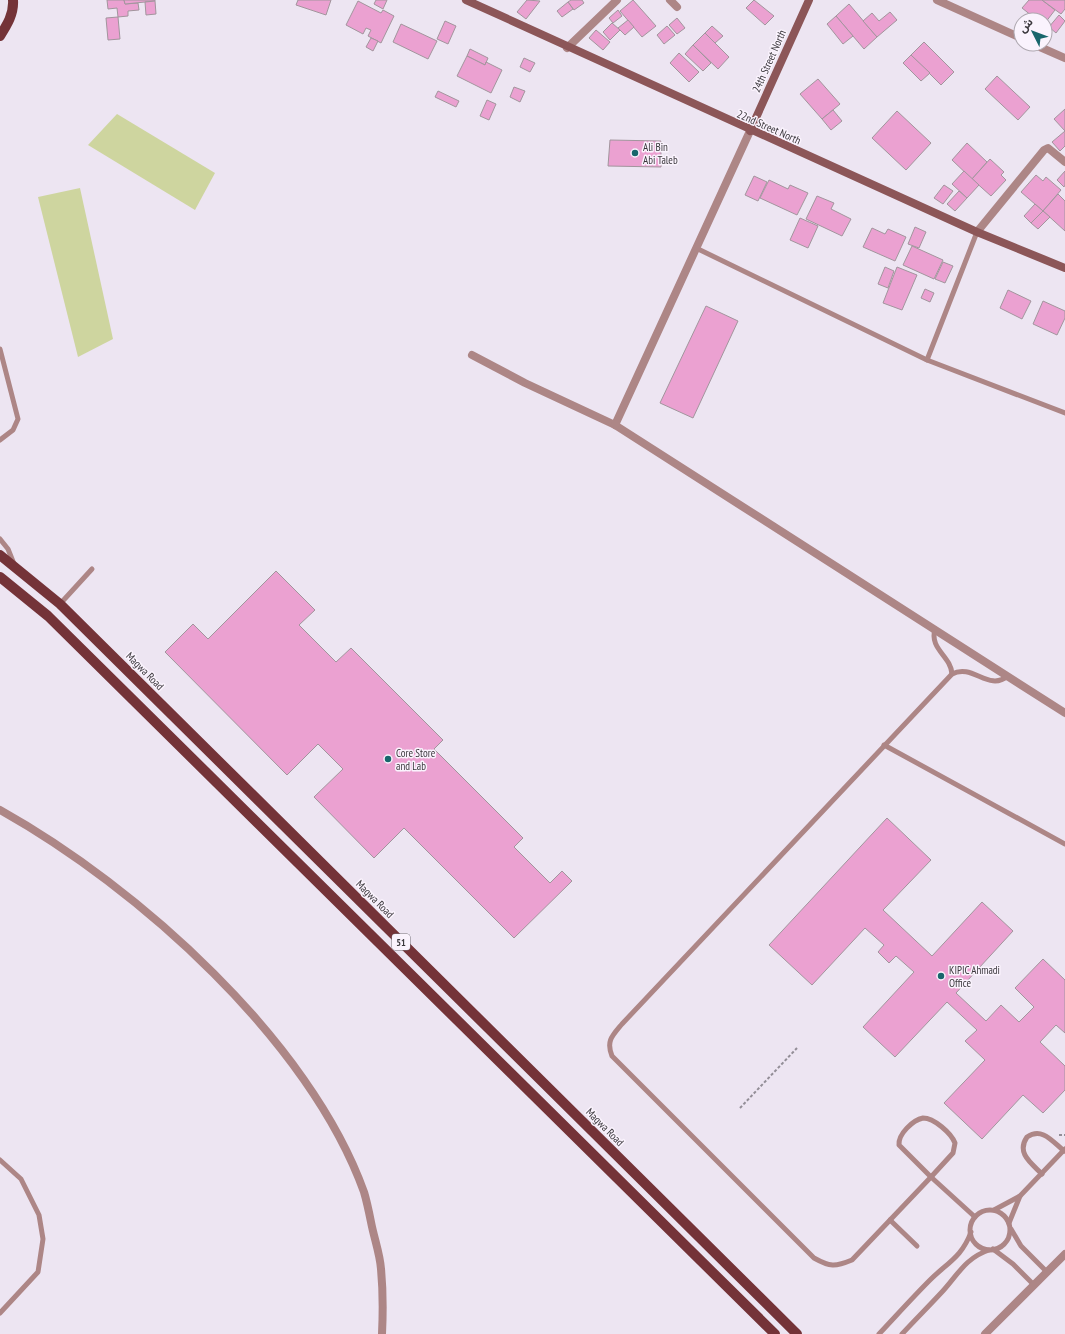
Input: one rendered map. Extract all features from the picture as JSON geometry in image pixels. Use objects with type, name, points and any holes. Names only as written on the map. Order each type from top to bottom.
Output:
[{"type":"main road","points":[[0,36],[8,24],[14,2]]},
{"type":"main road","name":"Magwa Road","points":[[0,555],[15,565],[60,604],[797,1334]]},
{"type":"main road","name":"51","points":[[0,577],[48,616],[775,1334]]},
{"type":"street","name":"22nd Street North","points":[[466,0],[567,48],[750,131],[977,232],[1065,268]]},
{"type":"street","points":[[567,48],[617,0]]},
{"type":"street","points":[[670,0],[677,7]]},
{"type":"street","name":"24th Street North","points":[[750,131],[808,0]]},
{"type":"street","points":[[937,0],[1013,34]]},
{"type":"street","points":[[1051,52],[1065,58]]},
{"type":"street","points":[[615,425],[750,131]]},
{"type":"street","points":[[977,232],[1044,150],[1048,148],[1052,150],[1065,162]]},
{"type":"street","points":[[472,355],[538,389],[615,425],[1065,713]]},
{"type":"street","points":[[0,810],[25,824],[105,879],[169,931],[225,986],[272,1038],[307,1085],[342,1142],[364,1193],[381,1268],[382,1334]]},
{"type":"street","points":[[985,1334],[1065,1254]]},
{"type":"lane","points":[[927,360],[977,232]]},
{"type":"lane","points":[[696,248],[927,360],[1065,413]]},
{"type":"lane","points":[[0,349],[18,419],[13,430],[0,440]]},
{"type":"lane","points":[[0,539],[8,549],[15,565]]},
{"type":"lane","points":[[60,604],[92,569]]},
{"type":"lane","points":[[935,629],[935,644],[949,662],[952,674]]},
{"type":"lane","points":[[975,1217],[931,1176],[903,1150],[899,1144],[902,1134],[915,1121],[922,1118],[934,1121],[952,1138],[955,1144],[953,1153],[931,1176],[852,1260],[839,1265],[827,1265],[814,1258],[612,1056],[608,1047],[612,1036],[622,1024],[952,674],[957,671],[968,671],[993,682],[999,682],[1008,676]]},
{"type":"lane","points":[[884,745],[1065,844]]},
{"type":"lane","points":[[879,1334],[930,1279],[956,1258],[965,1246],[972,1222],[975,1217],[984,1211],[994,1210],[1020,1196],[1042,1174],[1064,1150],[1042,1133],[1036,1133],[1026,1137],[1022,1147],[1023,1153],[1042,1174]]},
{"type":"lane","points":[[0,1160],[20,1179],[39,1215],[43,1239],[38,1272],[0,1313]]},
{"type":"lane","points":[[902,1334],[945,1288],[962,1266],[974,1256],[1004,1244],[1008,1240],[1010,1225],[1020,1196]]},
{"type":"lane","points":[[994,1210],[1003,1214],[1021,1246],[1047,1272]]},
{"type":"lane","points":[[890,1220],[916,1246]]},
{"type":"lane","points":[[970,1232],[975,1242],[979,1246],[991,1249],[1010,1261],[1034,1285]]},
{"type":"path","points":[[740,1108],[797,1048]]},
{"type":"green space","points":[[117,114],[215,173],[195,210],[88,145]]},
{"type":"green space","points":[[80,188],[113,339],[78,357],[38,197]]},
{"type":"building","points":[[107,0],[124,0],[125,4],[138,3],[139,10],[128,11],[128,16],[118,17],[117,8],[108,9]]},
{"type":"building","points":[[124,0],[155,0],[155,1],[125,4]]},
{"type":"building","points":[[298,0],[331,0],[326,15],[296,5]]},
{"type":"building","points":[[376,0],[387,0],[383,9],[374,4]]},
{"type":"building","points":[[527,0],[540,1],[526,19],[517,12]]},
{"type":"building","points":[[571,0],[582,0],[584,3],[574,10],[568,2]]},
{"type":"building","points":[[633,0],[656,26],[642,37],[620,11]]},
{"type":"building","points":[[754,0],[774,16],[765,25],[746,8]]},
{"type":"building","points":[[1029,0],[1042,0],[1055,10],[1053,13],[1027,12],[1022,8]]},
{"type":"building","points":[[1042,0],[1065,0],[1065,9],[1061,14]]},
{"type":"building","points":[[155,1],[156,14],[146,15],[145,2]]},
{"type":"building","points":[[358,1],[381,13],[383,10],[394,16],[381,43],[368,36],[371,30],[366,28],[363,34],[346,25]]},
{"type":"building","points":[[568,2],[573,9],[562,17],[557,11]]},
{"type":"building","points":[[849,4],[877,37],[864,49],[836,16]]},
{"type":"building","points":[[618,10],[622,16],[613,23],[609,18]]},
{"type":"building","points":[[890,12],[897,20],[877,37],[863,21],[872,13],[879,21]]},
{"type":"building","points":[[1059,15],[1065,21],[1056,33],[1053,30],[1053,22]]},
{"type":"building","points":[[836,16],[853,36],[843,44],[827,24]]},
{"type":"building","points":[[118,17],[120,39],[108,40],[106,18]]},
{"type":"building","points":[[677,18],[685,28],[677,34],[669,25]]},
{"type":"building","points":[[628,20],[634,27],[625,35],[618,28]]},
{"type":"building","points":[[445,21],[456,26],[448,44],[437,39]]},
{"type":"building","points":[[612,23],[620,30],[610,40],[603,32]]},
{"type":"building","points":[[401,24],[437,41],[428,59],[393,42]]},
{"type":"building","points":[[667,26],[675,35],[664,44],[657,35]]},
{"type":"building","points":[[712,26],[723,36],[715,43],[705,33]]},
{"type":"building","points":[[596,30],[610,42],[603,50],[589,38]]},
{"type":"building","points":[[705,33],[729,57],[718,69],[693,45]]},
{"type":"building","points":[[371,38],[378,41],[373,51],[366,47]]},
{"type":"building","points":[[924,42],[954,72],[941,85],[911,55]]},
{"type":"building","points":[[693,45],[711,63],[703,71],[685,54]]},
{"type":"building","points":[[470,49],[488,58],[485,65],[467,56]]},
{"type":"building","points":[[679,53],[699,72],[689,82],[670,63]]},
{"type":"building","points":[[911,55],[930,73],[921,81],[903,63]]},
{"type":"building","points":[[467,56],[485,65],[486,62],[502,70],[491,93],[457,76]]},
{"type":"building","points":[[524,58],[535,63],[530,72],[520,67]]},
{"type":"building","points":[[997,76],[1030,107],[1018,120],[985,89]]},
{"type":"building","points":[[818,79],[840,104],[822,119],[800,94]]},
{"type":"building","points":[[514,87],[525,91],[520,102],[510,97]]},
{"type":"building","points":[[438,91],[459,101],[456,107],[435,97]]},
{"type":"building","points":[[487,100],[496,104],[489,120],[480,116]]},
{"type":"building","points":[[1065,109],[1065,131],[1054,119]]},
{"type":"building","points":[[833,110],[842,121],[831,130],[822,119]]},
{"type":"building","points":[[897,111],[931,143],[906,170],[872,138]]},
{"type":"building","points":[[1065,131],[1065,146],[1060,151],[1052,142]]},
{"type":"building","name":"Ali Bin Abi Taleb","points":[[610,140],[661,141],[661,167],[608,166]]},
{"type":"building","points":[[967,143],[987,162],[972,179],[952,160]]},
{"type":"building","points":[[990,159],[1004,172],[1001,175],[1006,180],[991,196],[972,179]]},
{"type":"building","points":[[964,171],[979,185],[967,198],[952,184]]},
{"type":"building","points":[[1065,171],[1065,185],[1064,187],[1057,180]]},
{"type":"building","points":[[1036,175],[1043,181],[1046,177],[1061,190],[1043,211],[1021,192]]},
{"type":"building","points":[[754,176],[767,182],[758,201],[745,195]]},
{"type":"building","points":[[769,180],[788,189],[790,185],[808,193],[797,215],[760,198]]},
{"type":"building","points":[[944,185],[953,191],[943,204],[934,198]]},
{"type":"building","points":[[959,191],[967,198],[955,211],[947,204]]},
{"type":"building","points":[[1058,194],[1065,201],[1065,231],[1043,211]]},
{"type":"building","points":[[817,196],[834,203],[831,209],[851,219],[842,236],[806,219]]},
{"type":"building","points":[[1035,204],[1043,211],[1031,223],[1024,216]]},
{"type":"building","points":[[1043,211],[1050,217],[1038,229],[1031,223]]},
{"type":"building","points":[[800,218],[818,226],[808,248],[790,240]]},
{"type":"building","points":[[915,227],[926,232],[919,248],[908,244]]},
{"type":"building","points":[[872,228],[885,234],[888,229],[906,237],[895,261],[863,247]]},
{"type":"building","points":[[912,246],[943,260],[934,279],[903,265]]},
{"type":"building","points":[[943,262],[953,266],[945,283],[935,279]]},
{"type":"building","points":[[885,267],[894,271],[888,288],[878,284]]},
{"type":"building","points":[[897,267],[917,275],[902,310],[883,303]]},
{"type":"building","points":[[925,289],[934,293],[930,302],[921,298]]},
{"type":"building","points":[[1008,290],[1031,301],[1022,319],[1000,308]]},
{"type":"building","points":[[1043,301],[1065,311],[1065,318],[1057,335],[1033,324]]},
{"type":"building","points":[[706,306],[738,321],[693,418],[660,403]]},
{"type":"building","name":"Core Store and Lab","points":[[276,571],[315,610],[299,625],[336,662],[351,648],[443,740],[434,749],[523,838],[514,847],[550,883],[562,871],[572,881],[514,938],[404,828],[374,858],[314,797],[343,769],[318,744],[287,775],[165,652],[193,624],[208,639]]},
{"type":"building","name":"KIPIC Ahmadi Office","points":[[887,818],[931,860],[883,910],[932,956],[982,902],[1013,931],[956,993],[986,1021],[1001,1005],[1019,1022],[1034,1007],[1015,988],[1043,959],[1065,980],[1065,1033],[1056,1025],[1040,1042],[1065,1066],[1065,1090],[1043,1113],[1023,1095],[982,1139],[944,1103],[985,1060],[965,1041],[977,1030],[947,1002],[895,1057],[863,1027],[914,972],[896,956],[889,963],[878,952],[884,945],[865,928],[812,985],[769,945]]},
{"type":"place","name":"Ali Bin Abi Taleb","points":[[635,153]]},
{"type":"place","name":"Core Store and Lab","points":[[388,759]]},
{"type":"place","name":"KIPIC Ahmadi Office","points":[[941,976]]}]
